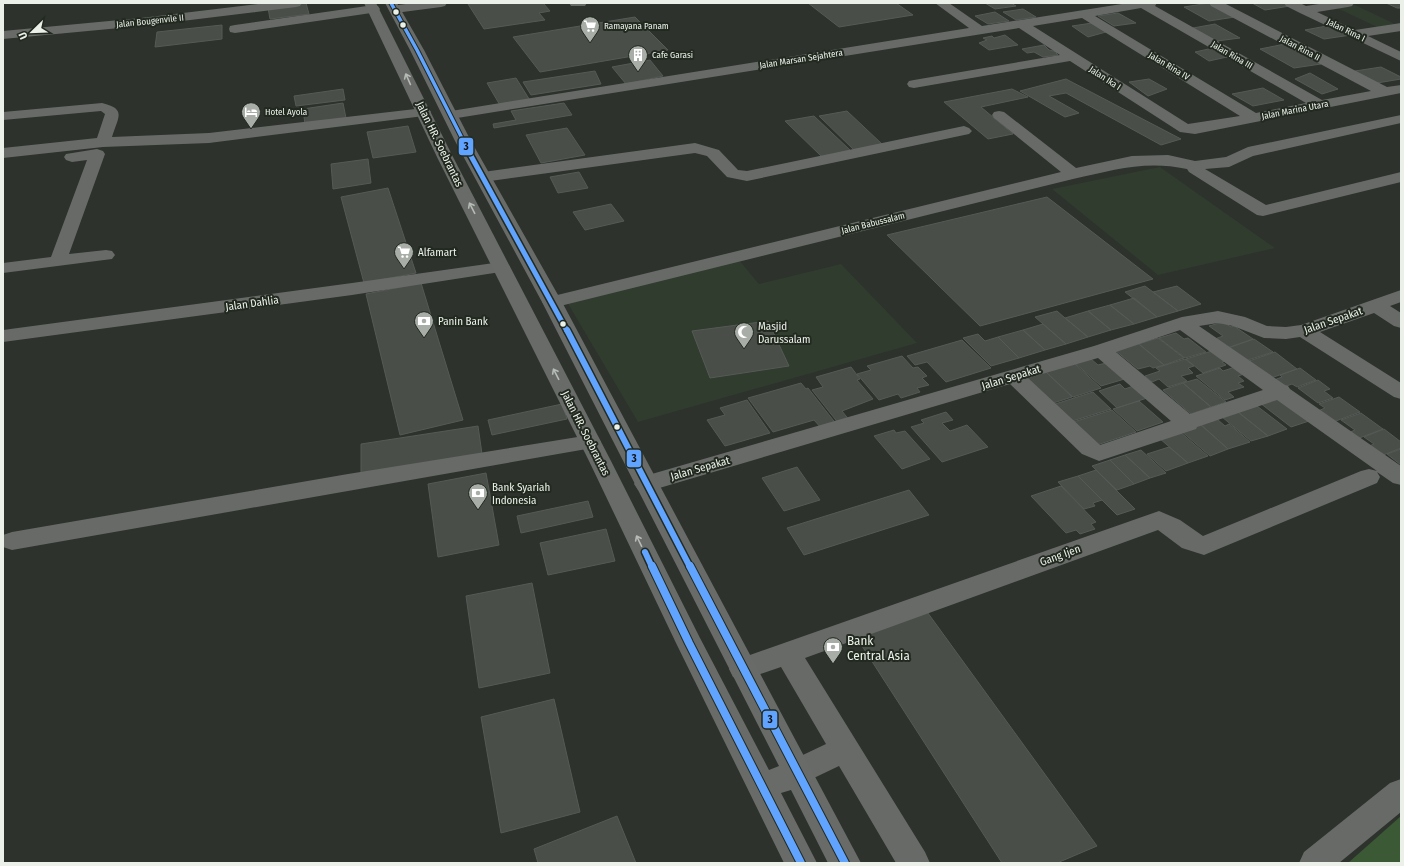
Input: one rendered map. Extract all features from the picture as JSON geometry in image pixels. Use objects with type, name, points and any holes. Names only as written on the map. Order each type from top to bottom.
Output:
[{"type":"main road","name":"Jalan HR. Soebrantas","points":[[382,6],[424,112],[445,157],[801,863]]},
{"type":"main road","name":"Jalan HR. Soebrantas","points":[[382,6],[451,115],[483,177],[511,226],[845,863]]},
{"type":"main road","points":[[484,232],[511,226]]},
{"type":"main road","points":[[501,267],[529,260]]},
{"type":"main road","points":[[763,787],[798,773]]},
{"type":"street","name":"Jalan Bougenvile II","points":[[3,35],[156,21],[296,3]]},
{"type":"street","points":[[235,29],[382,6],[441,3]]},
{"type":"street","points":[[576,3],[581,3]]},
{"type":"street","points":[[941,3],[981,31]]},
{"type":"street","name":"Jalan Rina II","points":[[1215,3],[1385,92]]},
{"type":"street","name":"Jalan Rina I","points":[[1290,3],[1401,57]]},
{"type":"street","points":[[1304,10],[1348,3]]},
{"type":"street","name":"Jalan Marsan Sejahtera","points":[[451,115],[1147,4]]},
{"type":"street","name":"Jalan Rina III","points":[[1147,4],[1320,105]]},
{"type":"street","name":"Jalan Rina IV","points":[[1084,14],[1254,118]]},
{"type":"street","name":"Jalan Ika I","points":[[1023,24],[1180,126],[1189,129]]},
{"type":"street","points":[[1354,34],[1401,27]]},
{"type":"street","points":[[914,84],[1072,56]]},
{"type":"street","name":"Jalan Marina Utara","points":[[1189,129],[1254,118],[1401,89]]},
{"type":"street","points":[[3,116],[102,107],[108,108],[111,110],[112,114],[103,142]]},
{"type":"street","points":[[3,153],[103,142],[209,138],[424,112]]},
{"type":"street","points":[[999,115],[1073,174]]},
{"type":"street","points":[[1401,119],[1248,152],[1229,162],[1202,164],[1196,166],[1195,169],[1263,211],[1401,177]]},
{"type":"street","points":[[1381,124],[1401,135]]},
{"type":"street","points":[[483,177],[695,148],[713,153],[734,174],[747,176],[964,131]]},
{"type":"street","points":[[3,165],[97,154],[58,261]]},
{"type":"street","name":"Jalan Babussalam","points":[[552,302],[1073,174],[1132,161],[1168,160],[1196,166]]},
{"type":"street","points":[[3,268],[106,255]]},
{"type":"street","name":"Jalan Dahlia","points":[[3,336],[352,289],[501,267]]},
{"type":"street","name":"Jalan Sepakat","points":[[646,484],[1101,350],[1182,323],[1218,317],[1233,320],[1264,332],[1273,333],[1304,331],[1401,296]]},
{"type":"street","points":[[1375,305],[1401,322]]},
{"type":"street","points":[[1182,323],[1281,391],[1401,477]]},
{"type":"street","points":[[1304,331],[1401,392]]},
{"type":"street","points":[[1101,350],[1188,424]]},
{"type":"street","points":[[1014,376],[1090,449],[1099,453],[1188,424],[1281,391]]},
{"type":"street","points":[[12,541],[348,482],[590,442]]},
{"type":"street","name":"Gang Ijen","points":[[743,669],[1159,520],[1171,526],[1191,542],[1204,546],[1369,477]]},
{"type":"street","points":[[787,653],[914,863]]},
{"type":"street","points":[[798,773],[845,749]]},
{"type":"street","points":[[1315,863],[1401,793]]},
{"type":"shaded area","points":[[1353,4],[1395,24],[1377,27],[1335,7]]},
{"type":"shaded area","points":[[1160,167],[1275,248],[1158,275],[1052,189]]},
{"type":"shaded area","points":[[739,260],[759,284],[841,264],[917,343],[638,422],[567,302]]},
{"type":"green space","points":[[1401,816],[1401,863],[1348,863]]},
{"type":"building","points":[[306,3],[309,14],[270,19],[268,8]]},
{"type":"building","points":[[543,3],[550,11],[539,13],[545,20],[484,29],[468,4]]},
{"type":"building","points":[[808,3],[896,3],[913,15],[839,27]]},
{"type":"building","points":[[985,3],[1011,3],[1016,6],[995,9]]},
{"type":"building","points":[[1209,3],[1235,17],[1209,21],[1184,7]]},
{"type":"building","points":[[1252,3],[1283,3],[1290,6],[1265,10]]},
{"type":"building","points":[[1386,3],[1401,3],[1401,8],[1397,8]]},
{"type":"building","points":[[1023,9],[1036,17],[1016,20],[1003,12]]},
{"type":"building","points":[[995,12],[1009,21],[988,24],[975,16]]},
{"type":"building","points":[[1118,13],[1136,23],[1114,26],[1098,16]]},
{"type":"building","name":"Ramayana Panam","points":[[635,17],[668,50],[540,72],[513,37]]},
{"type":"building","points":[[1092,23],[1106,32],[1088,37],[1072,26]]},
{"type":"building","points":[[1215,24],[1240,38],[1217,41],[1193,28]]},
{"type":"building","points":[[222,25],[222,39],[155,47],[157,32]]},
{"type":"building","points":[[1332,25],[1351,35],[1324,39],[1305,30]]},
{"type":"building","points":[[1005,35],[1018,45],[989,50],[979,43],[987,40],[983,38],[992,36],[994,38]]},
{"type":"building","points":[[1285,44],[1321,64],[1294,68],[1260,49]]},
{"type":"building","points":[[1044,45],[1049,50],[1058,52],[1056,53],[1058,55],[1043,57],[1034,52],[1027,53],[1022,49]]},
{"type":"building","points":[[1213,48],[1227,57],[1209,61],[1195,52]]},
{"type":"building","name":"Cafe Garasi","points":[[650,60],[663,76],[626,84],[612,67]]},
{"type":"building","points":[[1381,67],[1401,77],[1401,79],[1377,83],[1355,71]]},
{"type":"building","points":[[595,71],[601,84],[531,95],[523,82]]},
{"type":"building","points":[[1310,73],[1338,89],[1322,94],[1295,79]]},
{"type":"building","points":[[516,78],[531,102],[501,107],[487,83]]},
{"type":"building","points":[[1066,79],[1181,139],[1161,145],[1066,93],[1049,96],[1079,113],[1065,117],[1020,91]]},
{"type":"building","points":[[1149,79],[1167,89],[1148,96],[1129,82]]},
{"type":"building","points":[[1263,88],[1284,100],[1253,106],[1232,94]]},
{"type":"building","points":[[343,89],[345,100],[296,106],[294,96]]},
{"type":"building","points":[[1012,89],[1028,97],[981,107],[1013,134],[988,139],[944,102]]},
{"type":"building","points":[[343,103],[346,118],[305,124],[303,109]]},
{"type":"building","points":[[564,103],[572,115],[494,128],[493,124],[516,120],[511,111]]},
{"type":"building","points":[[847,111],[882,144],[854,150],[819,116]]},
{"type":"building","points":[[814,116],[850,150],[822,157],[785,121]]},
{"type":"building","points":[[408,126],[416,152],[373,158],[367,132]]},
{"type":"building","points":[[567,128],[585,155],[541,163],[526,135]]},
{"type":"building","points":[[368,159],[371,183],[333,189],[331,164]]},
{"type":"building","points":[[579,172],[588,188],[558,193],[550,177]]},
{"type":"building","points":[[388,188],[416,273],[364,283],[341,197]]},
{"type":"building","points":[[1047,197],[1153,279],[980,326],[887,235]]},
{"type":"building","points":[[611,204],[624,221],[585,230],[573,212]]},
{"type":"building","points":[[421,283],[463,420],[400,435],[366,294]]},
{"type":"building","points":[[1145,286],[1178,311],[1157,317],[1125,292]]},
{"type":"building","points":[[1177,286],[1201,304],[1178,311],[1153,292]]},
{"type":"building","points":[[1134,298],[1157,317],[1134,324],[1110,305]]},
{"type":"building","points":[[1110,305],[1134,324],[1111,330],[1088,311]]},
{"type":"building","points":[[1057,311],[1088,337],[1066,344],[1035,317]]},
{"type":"building","points":[[1088,311],[1111,330],[1088,337],[1065,318]]},
{"type":"building","points":[[768,321],[789,366],[710,378],[692,331]]},
{"type":"building","points":[[1223,322],[1231,327],[1234,326],[1253,339],[1227,348],[1215,339],[1223,336],[1209,326]]},
{"type":"building","points":[[1043,324],[1066,344],[1045,350],[1023,330]]},
{"type":"building","points":[[1023,330],[1045,350],[1019,358],[998,337]]},
{"type":"building","points":[[1176,333],[1184,339],[1188,338],[1206,352],[1185,358],[1159,338]]},
{"type":"building","points":[[978,334],[985,341],[998,337],[1019,358],[991,366],[963,338]]},
{"type":"building","points":[[1158,338],[1184,358],[1164,365],[1139,344]]},
{"type":"building","points":[[1254,339],[1273,352],[1245,361],[1228,348]]},
{"type":"building","points":[[962,340],[991,368],[946,382],[927,362],[915,365],[907,356]]},
{"type":"building","points":[[1139,344],[1164,365],[1153,368],[1150,366],[1138,369],[1116,351]]},
{"type":"building","points":[[1215,350],[1228,360],[1222,362],[1226,365],[1203,373],[1186,359]]},
{"type":"building","points":[[1275,352],[1297,369],[1271,378],[1249,361]]},
{"type":"building","points":[[902,356],[913,368],[918,367],[927,376],[922,378],[929,385],[917,388],[920,392],[901,398],[898,394],[879,400],[857,374],[871,370],[867,366]]},
{"type":"building","points":[[1091,359],[1098,365],[1110,362],[1128,378],[1101,386],[1075,363]]},
{"type":"building","points":[[1185,359],[1194,366],[1188,368],[1193,373],[1181,376],[1187,381],[1168,387],[1159,379],[1152,382],[1145,376],[1160,371],[1156,368]]},
{"type":"building","points":[[1075,364],[1101,388],[1073,397],[1046,372]]},
{"type":"building","points":[[1238,366],[1247,373],[1238,376],[1244,381],[1238,383],[1244,387],[1228,392],[1234,397],[1225,400],[1196,376],[1220,368],[1223,371]]},
{"type":"building","points":[[851,367],[860,379],[857,380],[873,399],[842,411],[850,421],[839,424],[812,390],[823,387],[816,377]]},
{"type":"building","points":[[1300,368],[1316,380],[1297,387],[1292,384],[1284,387],[1274,380],[1282,377],[1280,375]]},
{"type":"building","points":[[1046,372],[1072,397],[1047,405],[1021,380]]},
{"type":"building","points":[[1197,379],[1226,402],[1211,407],[1183,383]]},
{"type":"building","points":[[1318,380],[1330,389],[1324,391],[1333,398],[1318,403],[1298,388]]},
{"type":"building","points":[[801,383],[806,389],[808,388],[837,425],[822,429],[814,420],[773,432],[748,398]]},
{"type":"building","points":[[1183,383],[1211,407],[1191,414],[1163,390]]},
{"type":"building","points":[[1120,384],[1125,389],[1136,385],[1150,397],[1117,408],[1099,391]]},
{"type":"building","points":[[1093,392],[1111,409],[1069,422],[1052,405]]},
{"type":"building","points":[[1279,397],[1312,420],[1291,427],[1260,403]]},
{"type":"building","points":[[1339,397],[1360,412],[1333,422],[1318,411],[1325,408],[1319,404]]},
{"type":"building","points":[[747,400],[770,433],[725,446],[707,420],[725,415],[720,408]]},
{"type":"building","points":[[1139,401],[1163,422],[1137,431],[1113,409]]},
{"type":"building","points":[[562,404],[567,419],[492,435],[488,420]]},
{"type":"building","points":[[1257,406],[1287,429],[1268,436],[1238,412]]},
{"type":"building","points":[[1112,410],[1136,432],[1094,446],[1070,423]]},
{"type":"building","points":[[946,412],[953,420],[942,423],[950,431],[967,425],[988,447],[942,462],[911,427],[924,423],[921,420]]},
{"type":"building","points":[[1238,412],[1268,436],[1251,441],[1222,417]]},
{"type":"building","points":[[1361,413],[1383,429],[1354,440],[1346,434],[1355,430],[1341,420]]},
{"type":"building","points":[[1217,419],[1225,426],[1229,424],[1250,442],[1228,449],[1200,424]]},
{"type":"building","points":[[1200,424],[1228,449],[1210,456],[1181,431]]},
{"type":"building","points":[[478,426],[482,454],[361,473],[361,444]]},
{"type":"building","points":[[1384,429],[1401,442],[1401,448],[1378,457],[1365,448],[1374,444],[1364,437]]},
{"type":"building","points":[[894,430],[896,433],[905,431],[930,459],[902,469],[874,436]]},
{"type":"building","points":[[1179,431],[1208,456],[1188,463],[1159,438]]},
{"type":"building","points":[[1169,447],[1188,463],[1166,471],[1147,454]]},
{"type":"building","points":[[1401,449],[1401,465],[1387,454]]},
{"type":"building","points":[[1141,450],[1166,473],[1150,478],[1125,455]]},
{"type":"building","points":[[1125,455],[1150,478],[1134,484],[1110,460]]},
{"type":"building","points":[[1110,460],[1134,484],[1117,490],[1092,466]]},
{"type":"building","points":[[797,467],[820,500],[784,511],[762,478]]},
{"type":"building","points":[[1096,470],[1135,509],[1117,515],[1078,476]]},
{"type":"building","points":[[486,473],[499,545],[438,557],[428,484]]},
{"type":"building","points":[[1078,476],[1102,500],[1093,503],[1095,506],[1084,509],[1058,482]]},
{"type":"building","points":[[1061,486],[1096,522],[1091,524],[1095,529],[1080,534],[1076,530],[1066,533],[1031,496]]},
{"type":"building","points":[[909,490],[929,515],[804,555],[787,528]]},
{"type":"building","points":[[588,501],[593,517],[521,533],[517,516]]},
{"type":"building","points":[[606,529],[615,561],[548,575],[540,543]]},
{"type":"building","points":[[532,583],[550,673],[479,688],[466,596]]},
{"type":"building","points":[[925,609],[1097,846],[1057,863],[1002,863],[853,632]]},
{"type":"building","points":[[554,699],[580,812],[501,833],[481,717]]},
{"type":"building","points":[[617,816],[636,863],[538,863],[534,849]]},
{"type":"transit line","name":"3","points":[[391,3],[417,50],[463,141],[552,302],[845,863]]},
{"type":"transit line","name":"3","points":[[645,552],[689,643],[801,863]]},
{"type":"place","name":"Ramayana Panam","points":[[590,43]]},
{"type":"place","name":"Cafe Garasi","points":[[638,72]]},
{"type":"place","name":"Hotel Ayola","points":[[251,129]]},
{"type":"place","name":"Alfamart","points":[[404,269]]},
{"type":"place","name":"Panin Bank","points":[[424,338]]},
{"type":"place","name":"Masjid Darussalam","points":[[744,349]]},
{"type":"place","name":"Bank Syariah Indonesia","points":[[478,510]]},
{"type":"place","name":"Bank Central Asia","points":[[833,664]]}]
